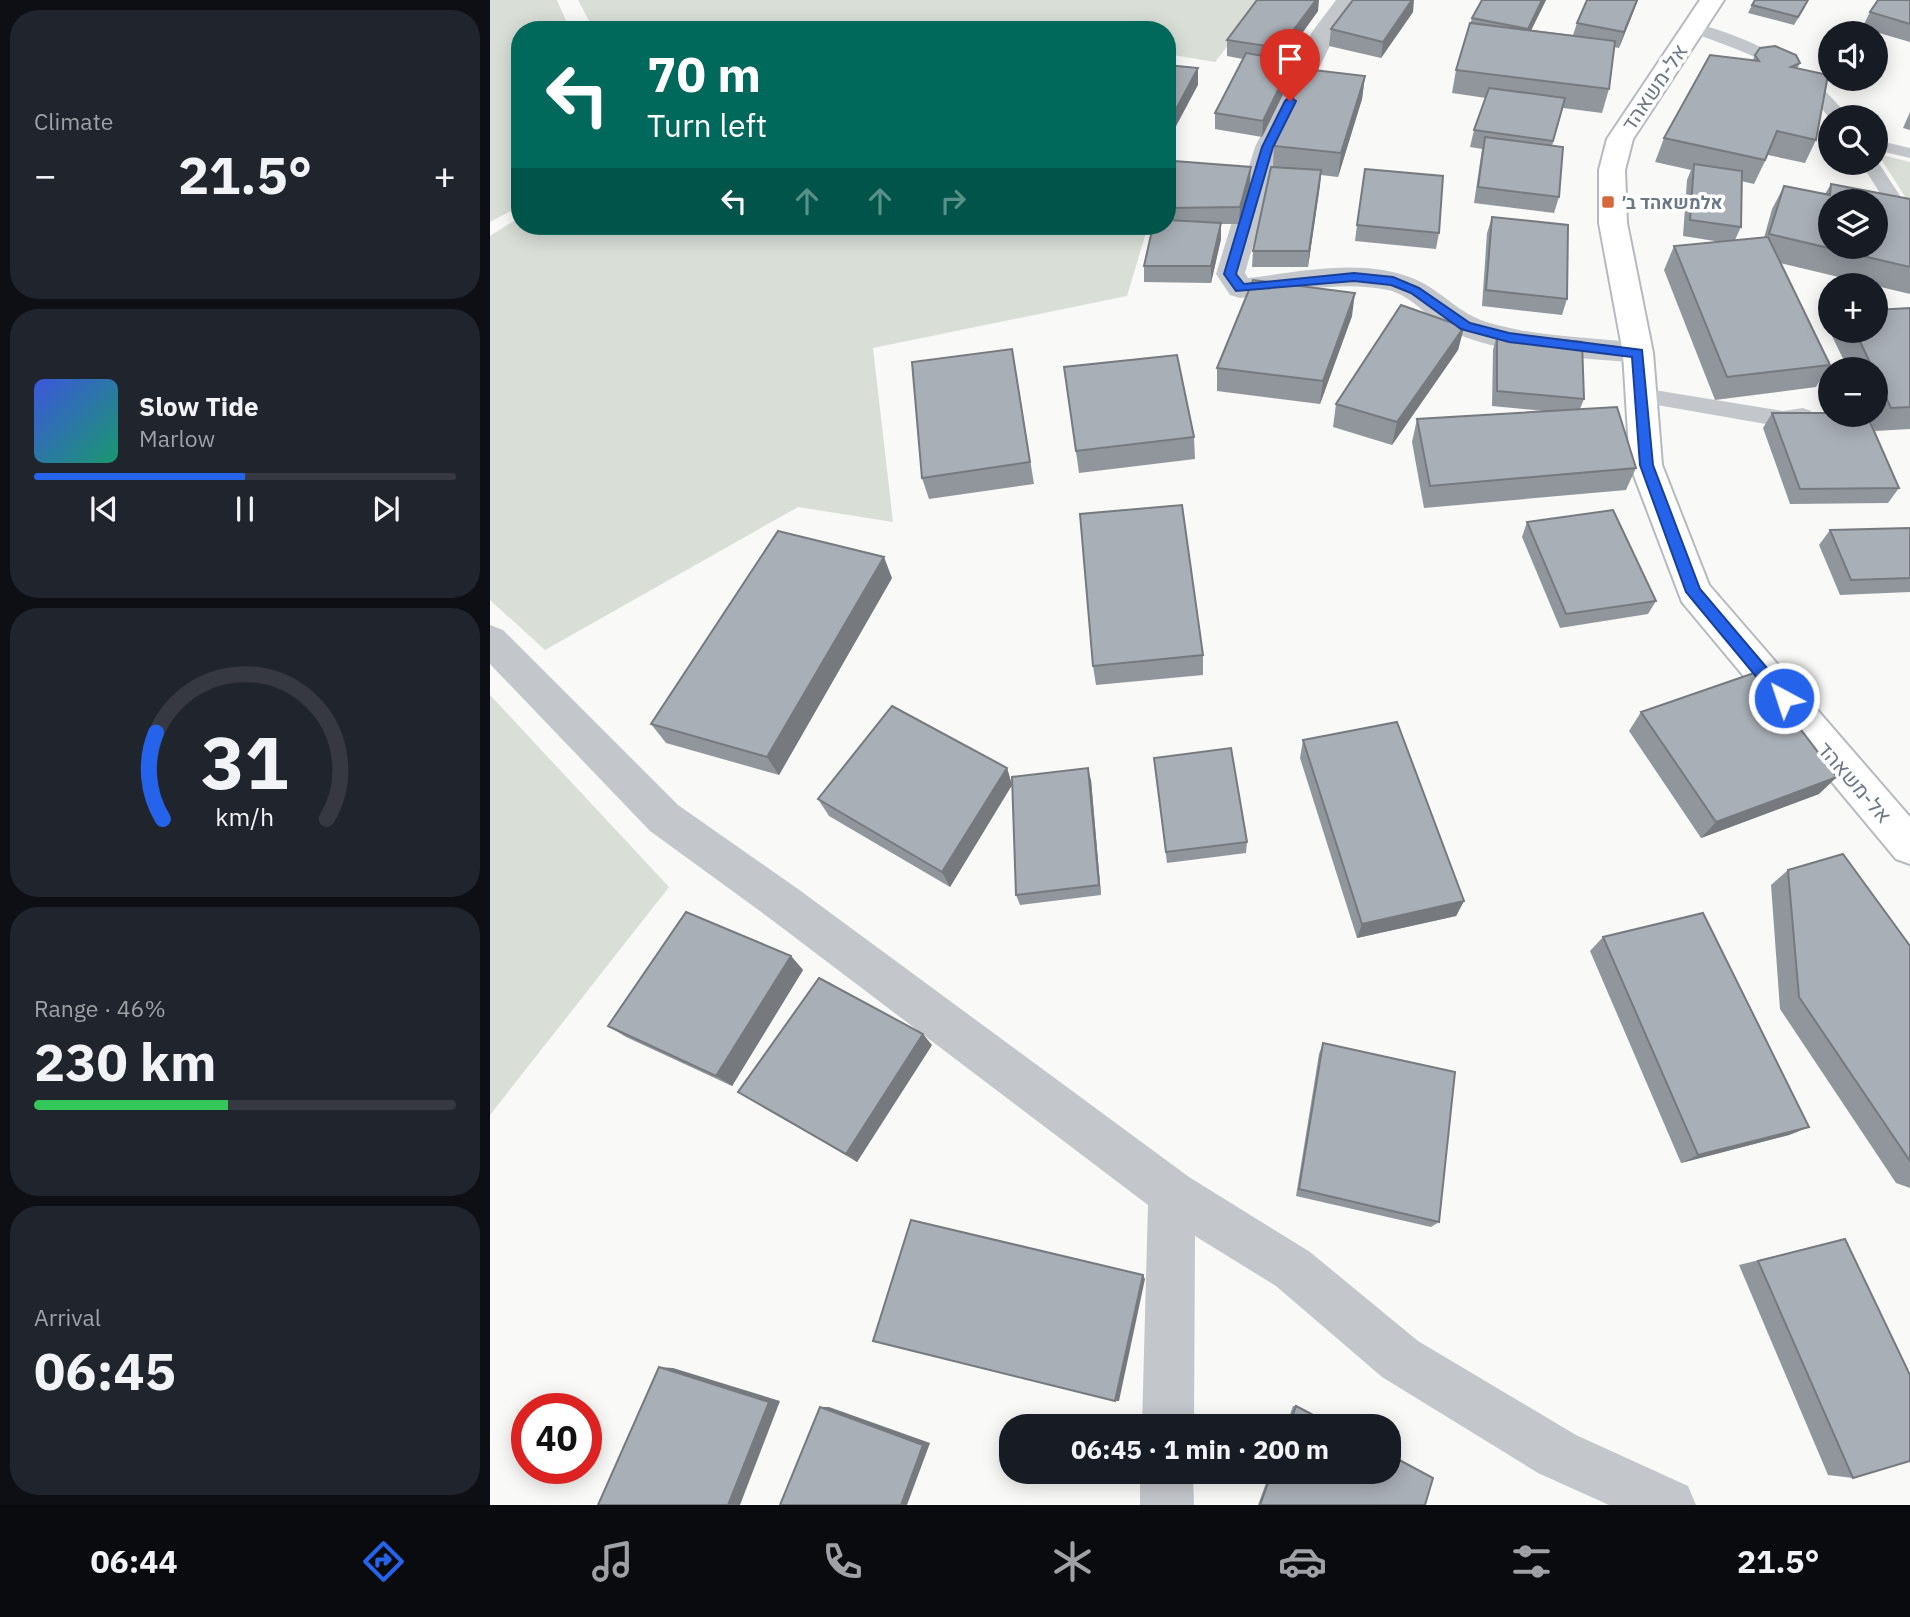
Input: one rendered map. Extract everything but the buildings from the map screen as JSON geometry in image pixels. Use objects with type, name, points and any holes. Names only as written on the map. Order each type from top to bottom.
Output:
[{"type":"street","points":[[1348,0],[1324,32],[1268,147],[1230,274],[1240,288],[1354,277],[1393,281],[1415,290],[1466,326],[1509,337],[1638,353]]},
{"type":"street","name":"אל-משאהד","points":[[1712,0],[1620,139],[1612,170],[1613,223],[1638,353],[1646,465],[1694,592],[1910,846]]},
{"type":"street","points":[[490,639],[664,818],[783,903],[1172,1194],[1293,1269],[1400,1359],[1557,1454],[1669,1505]]},
{"type":"street","points":[[1168,1414],[1172,1194]]},
{"type":"street","points":[[1167,1484],[1167,1505]]},
{"type":"lane","points":[[1694,28],[1745,47],[1785,66],[1809,84],[1828,105]]},
{"type":"lane","points":[[1888,148],[1910,153]]},
{"type":"lane","points":[[1878,175],[1910,226]]},
{"type":"lane","points":[[1642,396],[1783,419],[1818,415]]},
{"type":"shaded area","points":[[490,0],[557,0],[566,21],[511,21],[511,211],[490,222]]},
{"type":"shaded area","points":[[578,0],[1264,0],[1215,62],[1176,56],[1176,21],[589,21]]},
{"type":"shaded area","points":[[1888,156],[1910,162],[1910,205],[1888,170]]},
{"type":"shaded area","points":[[511,223],[511,235],[1145,235],[1127,296],[873,348],[893,522],[798,507],[545,650],[490,600],[490,236]]},
{"type":"shaded area","points":[[490,695],[669,887],[490,1115]]},
{"type":"place","name":"אלמשאהד ב׳","points":[[1608,202]]},
{"type":"route","points":[[1290,101],[1268,147],[1230,274],[1240,288],[1354,277],[1393,281],[1415,290],[1466,326],[1509,337],[1638,353],[1646,465],[1694,592],[1784,698]]}]
